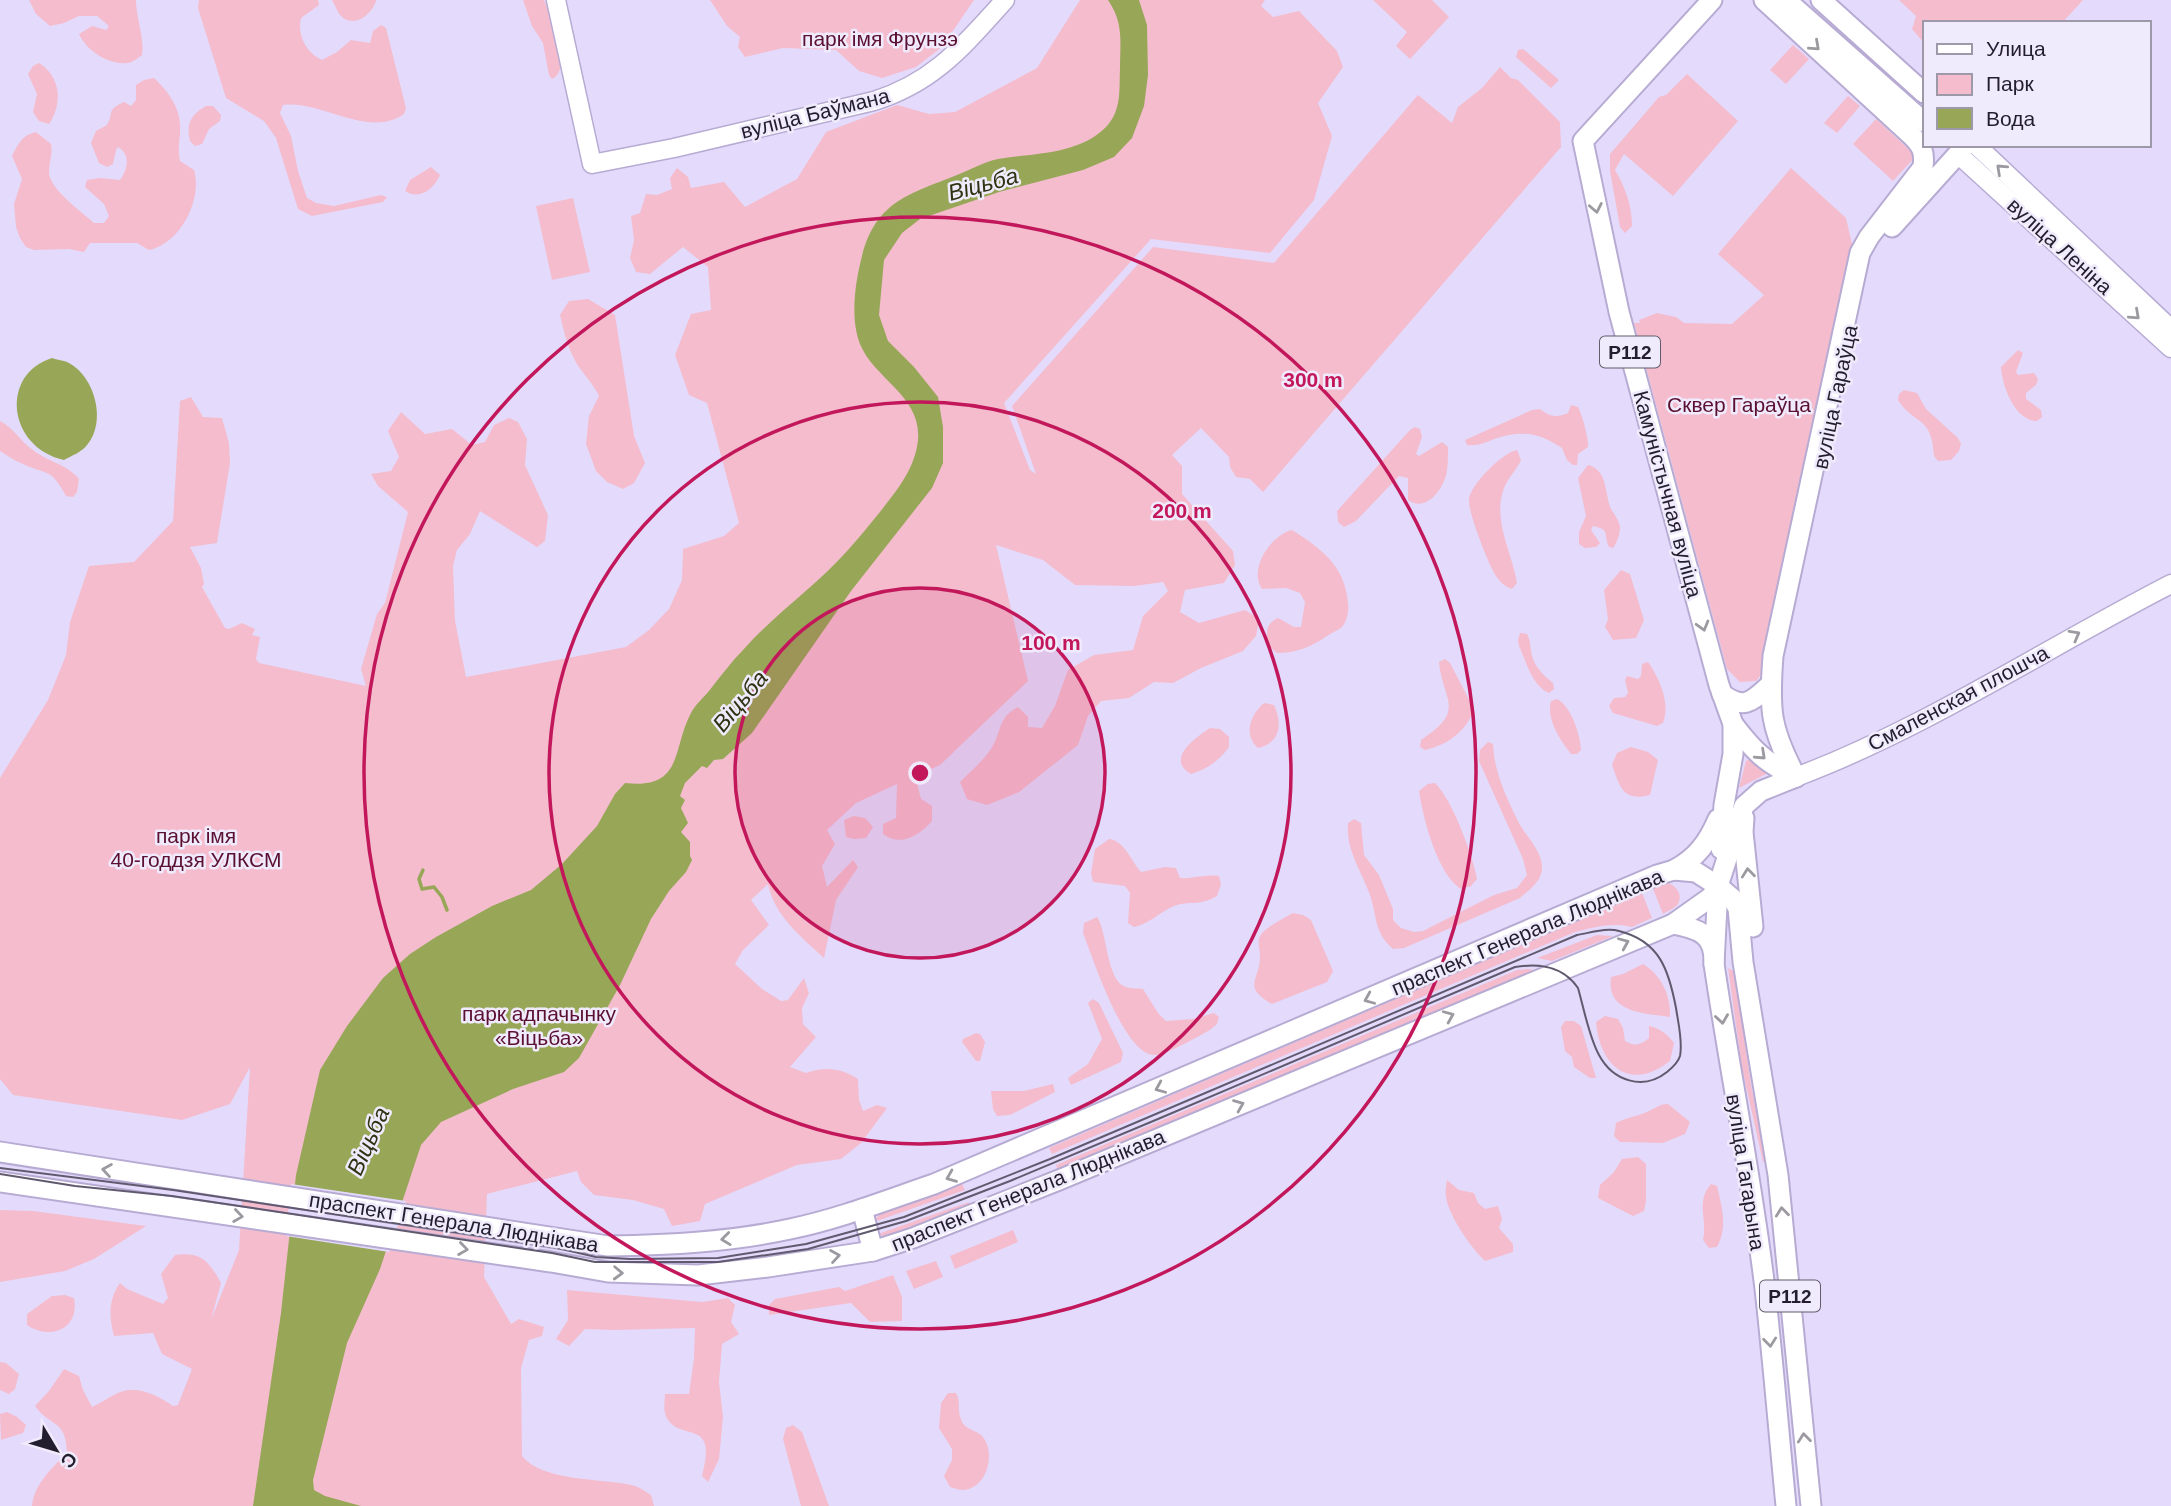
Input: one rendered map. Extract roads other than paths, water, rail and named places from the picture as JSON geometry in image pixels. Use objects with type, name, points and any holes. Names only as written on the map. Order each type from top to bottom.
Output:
[{"type":"main road","name":"вуліца Баўмана","points":[[556,0],[592,164],[674,148],[896,94],[940,69],[999,7]]},
{"type":"main road","name":"Камуністычная вуліца","points":[[1712,0],[1583,141],[1619,312],[1722,694],[1733,724],[1734,805]]},
{"type":"main road","name":"вуліца Гараўца","points":[[1764,0],[1912,136],[1924,152],[1923,167],[1869,237],[1860,253],[1773,656],[1770,709],[1775,730],[1796,777]]},
{"type":"main road","points":[[1786,0],[1923,121]]},
{"type":"main road","points":[[1821,0],[1923,92]]},
{"type":"main road","name":"вуліца Гараўца","points":[[1771,684],[1779,657],[1843,351],[1867,258],[1875,244],[1962,147]]},
{"type":"main road","name":"вуліца Леніна","points":[[1962,147],[2171,329]]},
{"type":"main road","name":"вуліца Леніна","points":[[1962,147],[2171,348]]},
{"type":"main road","name":"Смаленская плошча","points":[[1734,805],[1760,791],[1841,760],[1896,734],[2171,584]]},
{"type":"main road","points":[[1722,694],[1740,704],[1747,703],[1771,684]]},
{"type":"main road","points":[[1733,724],[1749,744],[1773,766],[1796,777]]},
{"type":"main road","points":[[1674,870],[1697,855],[1734,805]]},
{"type":"main road","name":"вуліца Гагарына","points":[[1714,964],[1718,886],[1734,805]]},
{"type":"main road","name":"вуліца Гагарына","points":[[1734,805],[1743,832],[1756,961],[1759,1068]]},
{"type":"main road","name":"праспект Генерала Люднікава","points":[[0,1152],[608,1246],[674,1245],[765,1234],[862,1209],[934,1184],[1674,870],[1696,872],[1718,886],[1711,897],[1673,923],[1047,1185],[873,1251],[698,1275],[608,1272],[0,1182]]},
{"type":"main road","name":"вуліца Гагарына","points":[[1718,886],[1732,898],[1738,908],[1743,962],[1778,1175],[1811,1506]]},
{"type":"main road","name":"вуліца Гагарына","points":[[1673,923],[1694,929],[1709,938],[1714,952],[1730,1075],[1749,1177],[1765,1289],[1786,1506]]},
{"type":"main road","points":[[1749,1177],[1778,1175]]},
{"type":"main road","points":[[862,1209],[873,1251]]},
{"type":"water","name":"Віцьба","points":[[1108,0],[1139,0],[1147,25],[1148,75],[1144,106],[1132,138],[1114,157],[1083,170],[999,192],[920,219],[902,233],[884,260],[879,315],[888,341],[938,397],[943,427],[943,463],[932,488],[851,591],[752,733],[723,759],[714,760],[707,768],[702,766],[685,783],[680,796],[685,800],[681,808],[688,823],[681,832],[690,842],[692,860],[651,919],[620,985],[579,1058],[564,1072],[513,1089],[441,1122],[421,1145],[380,1269],[347,1343],[313,1480],[314,1490],[325,1496],[361,1506],[253,1506],[281,1313],[296,1175],[320,1070],[347,1026],[383,978],[410,954],[492,906],[531,890],[562,864],[597,826],[615,794],[625,783],[658,780],[667,773],[673,764],[685,726],[697,704],[756,636],[848,550],[893,496],[913,460],[918,440],[917,425],[913,411],[867,356],[857,334],[854,312],[856,289],[868,238],[886,211],[910,194],[993,160],[1070,148],[1084,143],[1107,126],[1119,99],[1120,50],[1119,25]]},
{"type":"water","points":[[52,358],[69,363],[86,378],[97,413],[93,435],[87,445],[64,460],[45,453],[31,441],[21,426],[17,410],[18,394],[24,379],[35,366]]},
{"type":"waterway","points":[[423,870],[419,879],[422,889],[434,887],[447,910]]},
{"type":"tram line","points":[[0,1168],[173,1190],[553,1247],[596,1257],[718,1258],[806,1244],[904,1217],[1050,1159],[1577,935],[1614,930],[1633,936],[1653,950],[1670,982],[1681,1038],[1679,1059],[1658,1078],[1639,1082],[1620,1077],[1605,1064],[1595,1048],[1578,988],[1572,981],[1558,971],[1542,966],[1515,967],[1010,1181],[906,1221],[808,1249],[718,1262],[595,1262],[552,1253],[172,1196],[75,1186],[0,1174]]},
{"type":"park label","name":"парк імя Фрунзэ","points":[[880,38]]},
{"type":"park label","name":"Сквер Гараўца","points":[[1739,404]]},
{"type":"park label","name":"парк імя 40-годдзя УЛКСМ","points":[[196,847]]},
{"type":"park label","name":"парк адпачынку «Віцьба»","points":[[539,1025]]}]
